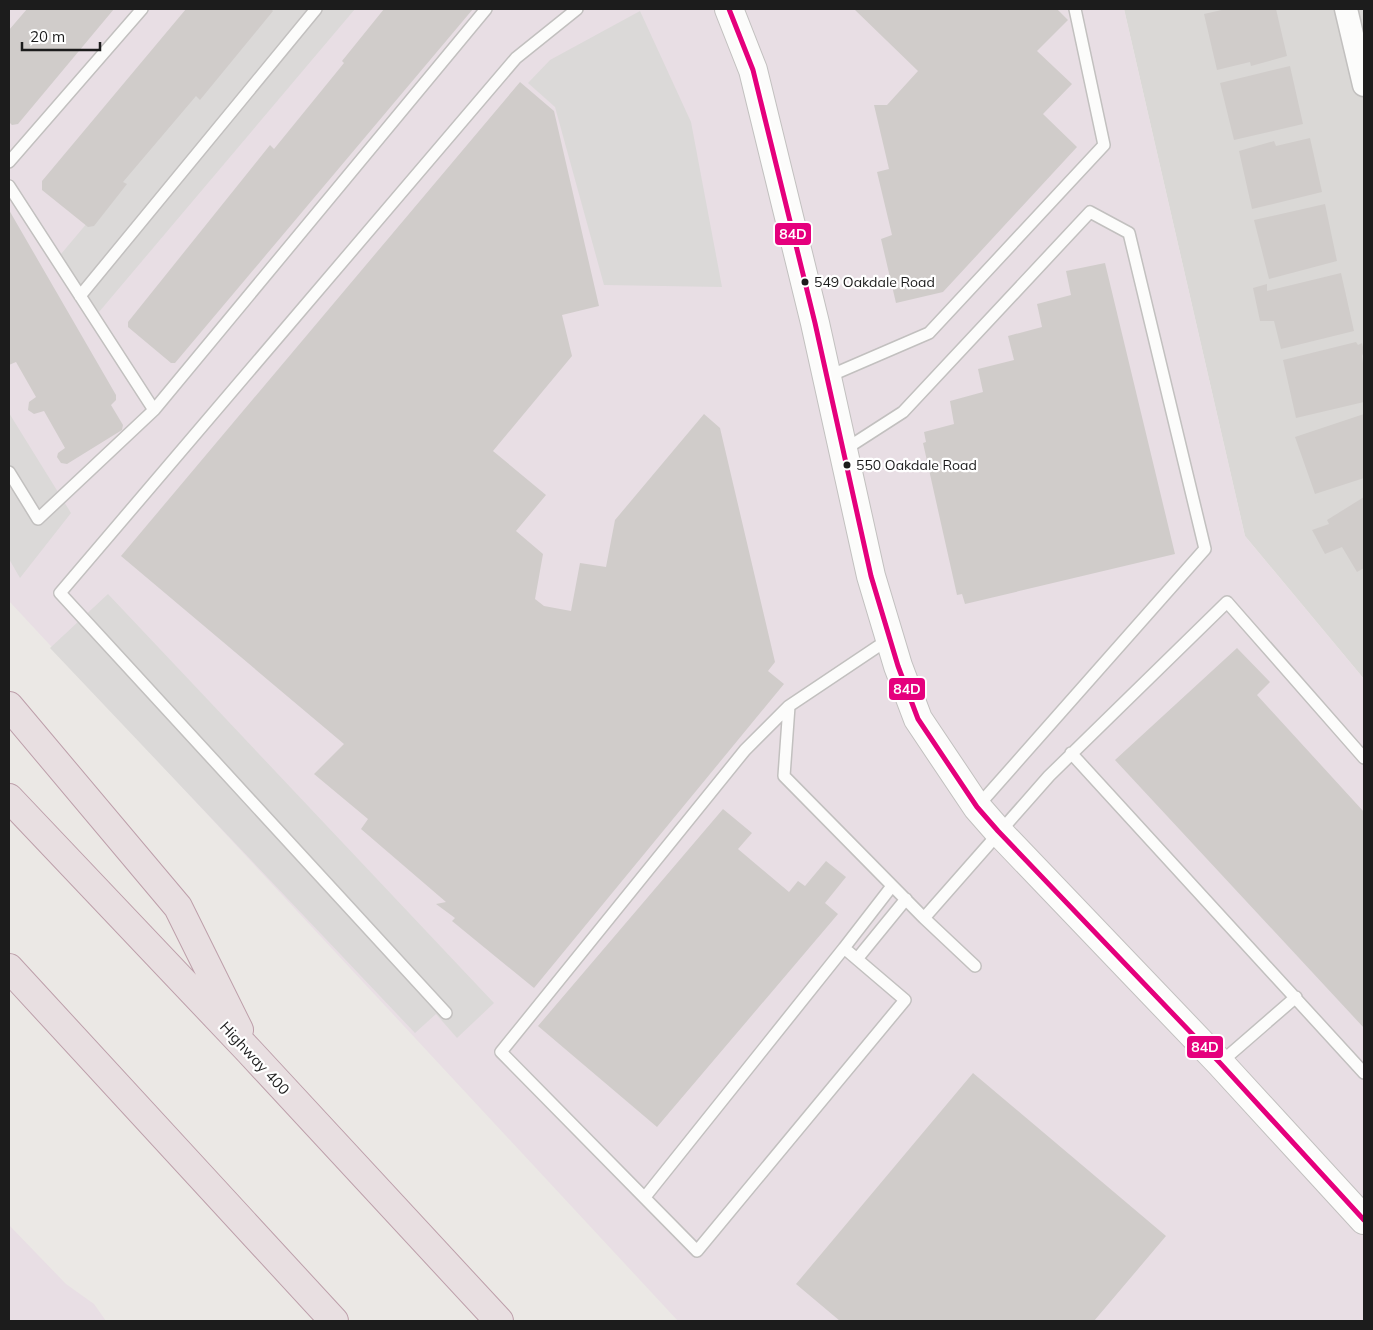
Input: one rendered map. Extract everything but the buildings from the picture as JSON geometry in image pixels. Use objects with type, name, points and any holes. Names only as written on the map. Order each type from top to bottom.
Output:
[{"type":"highway","points":[[9,706],[178,907],[249,1051]]},
{"type":"highway","name":"Highway 400","points":[[9,798],[249,1051],[499,1321]]},
{"type":"highway","points":[[9,968],[334,1321]]},
{"type":"street","points":[[729,9],[753,70],[827,377],[871,576],[918,719],[977,807],[998,831],[1220,1062],[1364,1220]]},
{"type":"street","points":[[1346,9],[1364,85]]},
{"type":"lane","points":[[9,162],[142,9]]},
{"type":"lane","points":[[80,296],[316,9]]},
{"type":"lane","points":[[9,472],[38,519],[154,410],[486,9]]},
{"type":"lane","points":[[446,1013],[60,593],[516,58],[577,9]]},
{"type":"lane","points":[[827,377],[930,332],[1104,145],[1075,9]]},
{"type":"lane","points":[[9,186],[154,410]]},
{"type":"lane","points":[[844,450],[903,412],[1090,212],[1129,233],[1205,549],[977,807]]},
{"type":"lane","points":[[924,918],[998,831],[1071,753],[1227,602],[1364,758]]},
{"type":"lane","points":[[844,948],[905,1000],[697,1251],[501,1052],[744,750],[789,706],[890,638]]},
{"type":"lane","points":[[789,706],[784,776],[924,918],[975,966]]},
{"type":"lane","points":[[1071,753],[1364,1073]]},
{"type":"lane","points":[[645,1197],[892,886]]},
{"type":"lane","points":[[857,959],[906,899]]},
{"type":"lane","points":[[1220,1062],[1296,997]]},
{"type":"shaded area","points":[[9,9],[1124,9],[1245,536],[1364,679],[1364,1321],[678,1321],[9,601]]},
{"type":"shaded area","points":[[267,9],[355,9],[99,312],[56,260]]},
{"type":"shaded area","points":[[1124,9],[1364,9],[1364,679],[1245,536]]},
{"type":"shaded area","points":[[640,11],[691,122],[722,287],[604,285],[555,107],[528,83],[550,60]]},
{"type":"shaded area","points":[[9,413],[71,513],[20,578],[9,559]]},
{"type":"shaded area","points":[[108,594],[494,1003],[457,1038],[436,1014],[415,1033],[50,648]]},
{"type":"shaded area","points":[[9,1225],[66,1284],[94,1304],[106,1321],[9,1321]]},
{"type":"transit line","name":"84D","points":[[729,9],[753,70],[815,323],[871,576],[898,666],[918,719],[977,807],[998,831],[1220,1063],[1364,1220]]},
{"type":"place","name":"549 Oakdale Road","points":[[805,282]]},
{"type":"place","name":"550 Oakdale Road","points":[[847,465]]}]
